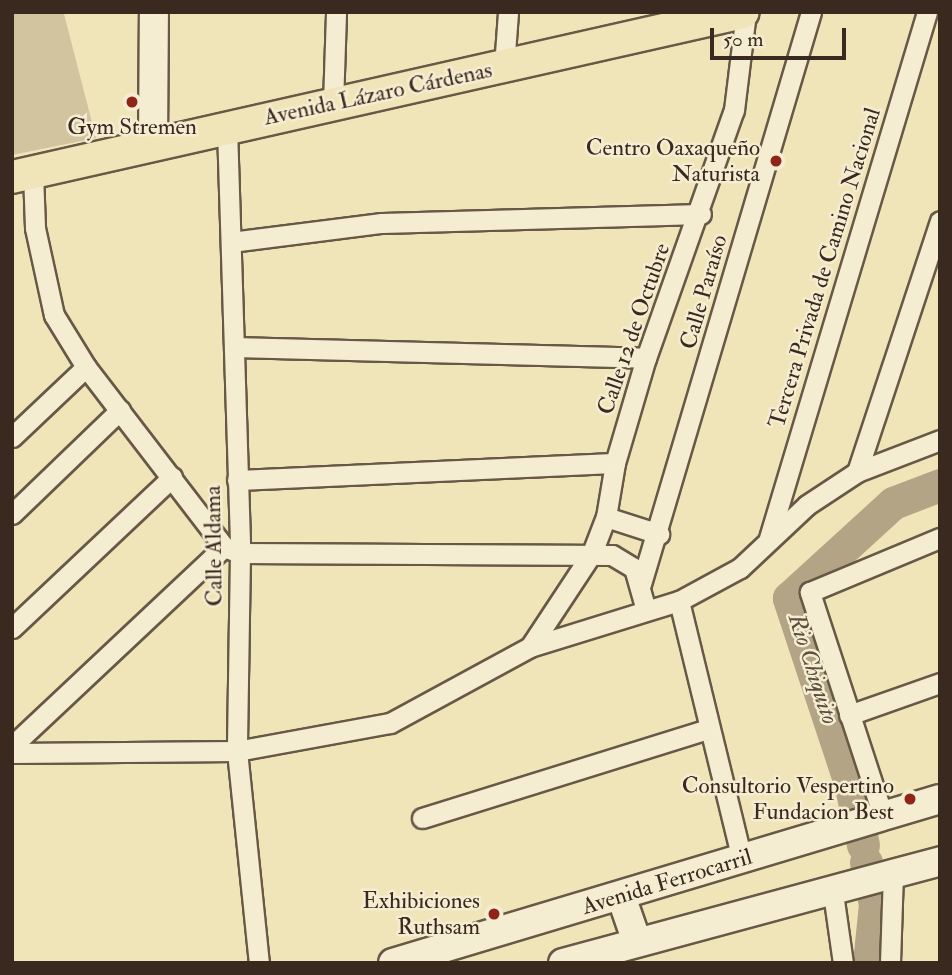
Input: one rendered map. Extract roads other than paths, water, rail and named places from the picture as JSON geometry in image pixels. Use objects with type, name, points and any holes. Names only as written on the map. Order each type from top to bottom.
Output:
[{"type":"main road","points":[[153,144],[154,12]]},
{"type":"main road","name":"Avenida Lázaro Cárdenas","points":[[23,175],[504,66],[689,17],[745,12]]},
{"type":"main road","name":"Avenida Ferrocarril","points":[[393,963],[940,800]]},
{"type":"main road","name":"Avenida Ferrocarril","points":[[563,963],[839,885],[940,861]]},
{"type":"main road","points":[[621,896],[637,942]]},
{"type":"street","points":[[333,104],[336,12]]},
{"type":"street","points":[[504,66],[508,12]]},
{"type":"street","name":"Calle 12 de Octubre","points":[[530,647],[593,553],[606,517],[615,463],[646,358],[701,214],[734,110],[745,12]]},
{"type":"street","name":"Calle Paraíso","points":[[641,584],[659,534],[811,12]]},
{"type":"street","name":"Tercera Privada de Camino Nacional","points":[[769,538],[927,12]]},
{"type":"street","name":"Calle Aldama","points":[[227,128],[237,480],[232,550],[237,751],[259,963]]},
{"type":"street","points":[[23,175],[44,281],[54,315],[86,367],[232,550]]},
{"type":"street","points":[[230,242],[382,223],[701,214]]},
{"type":"street","points":[[857,472],[940,220]]},
{"type":"street","points":[[234,347],[646,358]]},
{"type":"street","points":[[12,436],[86,367]]},
{"type":"street","points":[[12,514],[120,410]]},
{"type":"street","name":"Calle 12 de Octubre","points":[[12,753],[237,751],[390,723],[530,647],[679,601],[740,568],[807,505],[857,472],[940,440]]},
{"type":"street","points":[[237,480],[615,463]]},
{"type":"street","points":[[12,628],[172,477]]},
{"type":"street","points":[[606,517],[659,534]]},
{"type":"street","points":[[878,818],[810,592],[940,538]]},
{"type":"street","points":[[12,746],[232,550],[593,553],[626,560],[641,584],[646,610]]},
{"type":"street","points":[[679,601],[742,860]]},
{"type":"street","points":[[849,715],[940,683]]},
{"type":"street","points":[[422,818],[708,729]]},
{"type":"street","points":[[886,873],[890,963]]},
{"type":"street","points":[[839,885],[843,963]]},
{"type":"waterway","name":"Rio Chiquito","points":[[863,845],[851,786],[789,598],[893,503],[940,485]]},
{"type":"waterway","name":"Rio Chiquito","points":[[866,862],[875,904],[869,963]]},
{"type":"place","name":"Gym Stremen","points":[[132,102]]},
{"type":"place","name":"Centro Oaxaqueño Naturista","points":[[776,161]]},
{"type":"place","name":"Consultorio Vespertino Fundacion Best","points":[[910,799]]},
{"type":"place","name":"Exhibiciones Ruthsam","points":[[494,914]]}]
